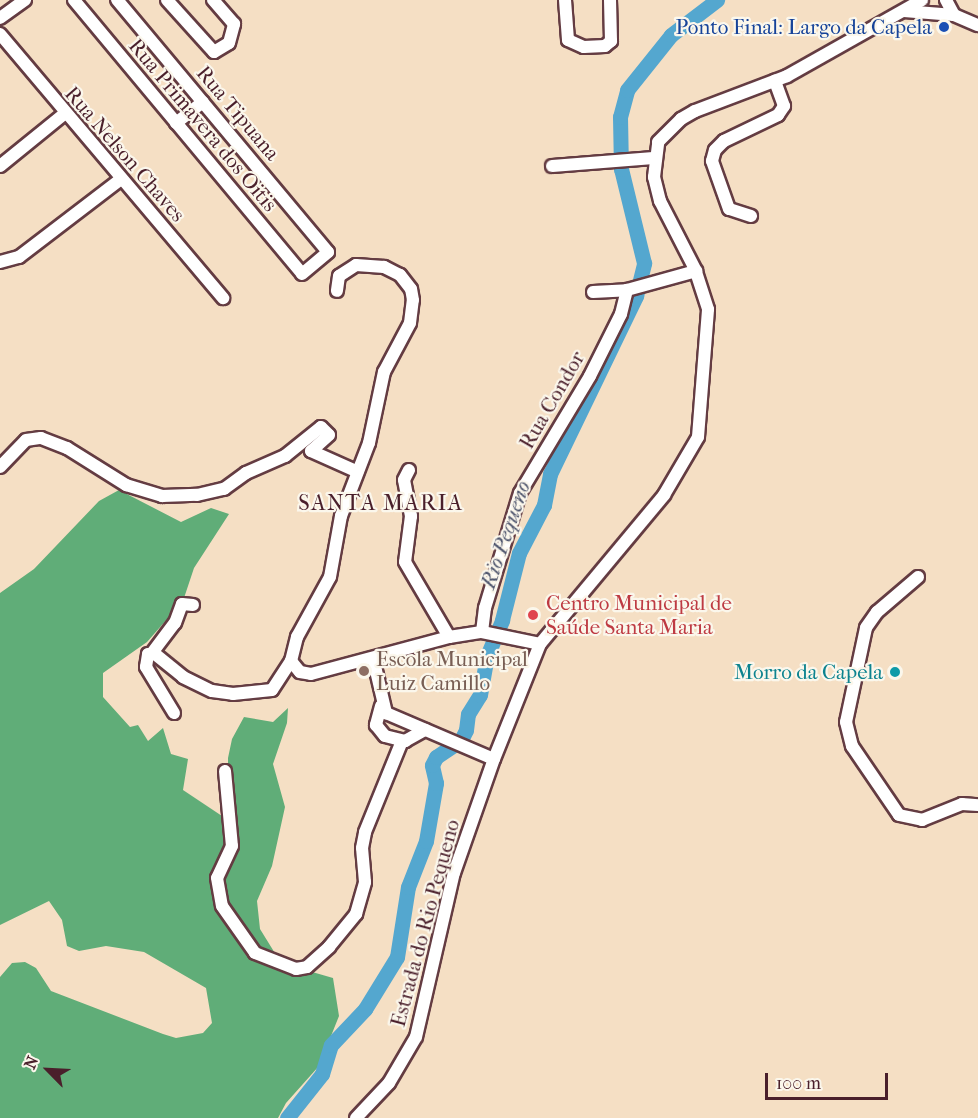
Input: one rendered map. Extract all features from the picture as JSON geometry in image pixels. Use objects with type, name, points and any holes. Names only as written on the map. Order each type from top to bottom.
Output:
[{"type":"street","points":[[0,18],[25,0]]},
{"type":"street","name":"Rua Primavera dos Oitis","points":[[74,0],[302,274]]},
{"type":"street","name":"Rua Tipuana","points":[[117,0],[328,252],[302,274]]},
{"type":"street","points":[[167,0],[209,49],[220,50],[233,36],[230,17],[213,0]]},
{"type":"street","points":[[565,0],[568,40],[584,47],[605,46],[611,41],[610,0]]},
{"type":"street","points":[[552,166],[654,158],[658,142],[681,118],[775,81],[919,1]]},
{"type":"street","points":[[903,11],[950,7],[978,11]]},
{"type":"street","points":[[950,7],[978,25]]},
{"type":"street","name":"Rua Nelson Chaves","points":[[0,34],[64,114],[223,298]]},
{"type":"street","points":[[751,216],[729,209],[712,161],[724,141],[778,116],[784,106],[775,81]]},
{"type":"street","points":[[176,123],[202,102]]},
{"type":"street","points":[[0,165],[64,114]]},
{"type":"street","name":"Estrada do Rio Pequeno","points":[[356,1118],[389,1083],[416,1036],[454,873],[494,759],[540,644],[632,536],[692,451],[698,437],[709,338],[708,309],[696,271],[660,201],[654,158]]},
{"type":"street","points":[[0,262],[19,257],[121,179]]},
{"type":"street","points":[[152,653],[197,686],[233,694],[272,690],[291,661],[297,637],[330,577],[341,516],[358,472],[384,372],[408,330],[413,300],[411,289],[400,275],[384,267],[356,265],[339,276],[336,291]]},
{"type":"street","points":[[593,292],[629,290],[696,271]]},
{"type":"street","name":"Rua Condor","points":[[485,633],[485,608],[520,493],[590,376],[621,314],[629,290]]},
{"type":"street","points":[[0,467],[26,440],[41,438],[141,490],[168,497],[197,495],[224,489],[246,473],[285,456],[321,426],[329,435],[311,452],[358,472]]},
{"type":"street","points":[[409,470],[404,480],[411,516],[405,562],[449,637]]},
{"type":"street","points":[[918,577],[877,612],[866,628],[846,722],[852,746],[899,815],[922,820],[962,804],[978,806]]},
{"type":"street","points":[[174,712],[146,667],[146,657],[152,653],[175,623],[182,603],[193,605]]},
{"type":"street","points":[[291,661],[300,672],[311,674],[449,637],[485,633],[540,644]]},
{"type":"street","points":[[373,658],[381,706],[378,730],[402,741]]},
{"type":"street","points":[[381,706],[388,715],[494,759]]},
{"type":"street","points":[[225,771],[232,849],[216,881],[225,915],[255,953],[285,967],[303,968],[329,947],[356,914],[365,882],[363,839],[402,741],[425,730]]},
{"type":"green space","points":[[119,490],[181,522],[211,508],[229,514],[194,568],[183,601],[147,642],[103,673],[103,697],[130,727],[138,725],[148,741],[163,728],[171,754],[188,759],[183,790],[228,820],[228,758],[232,739],[244,717],[273,722],[288,708],[287,723],[273,764],[285,807],[272,866],[257,901],[260,929],[281,963],[333,978],[339,1016],[319,1066],[286,1103],[278,1118],[0,1118],[0,977],[12,963],[25,962],[36,968],[51,991],[176,1038],[203,1033],[212,1023],[206,988],[144,952],[106,946],[79,951],[67,946],[62,920],[49,901],[0,925],[0,593],[34,569],[99,501]]},
{"type":"waterway","name":"Rio Pequeno","points":[[287,1118],[322,1074],[331,1045],[365,1009],[397,957],[408,887],[426,841],[436,783],[432,765],[436,757],[461,740],[466,730],[468,714],[480,695],[487,656],[502,620],[519,553],[544,505],[550,474],[636,296],[644,263],[621,169],[620,117],[627,90],[671,35],[717,0]]},
{"type":"place","name":"Ponto Final: Largo da Capela","points":[[944,27]]},
{"type":"place","name":"Centro Municipal de Saúde Santa Maria","points":[[533,615]]},
{"type":"place","name":"Escola Municipal Luiz Camillo","points":[[364,671]]},
{"type":"place","name":"Morro da Capela","points":[[895,672]]},
{"type":"district","name":"SANTA MARIA","points":[[381,504]]}]
